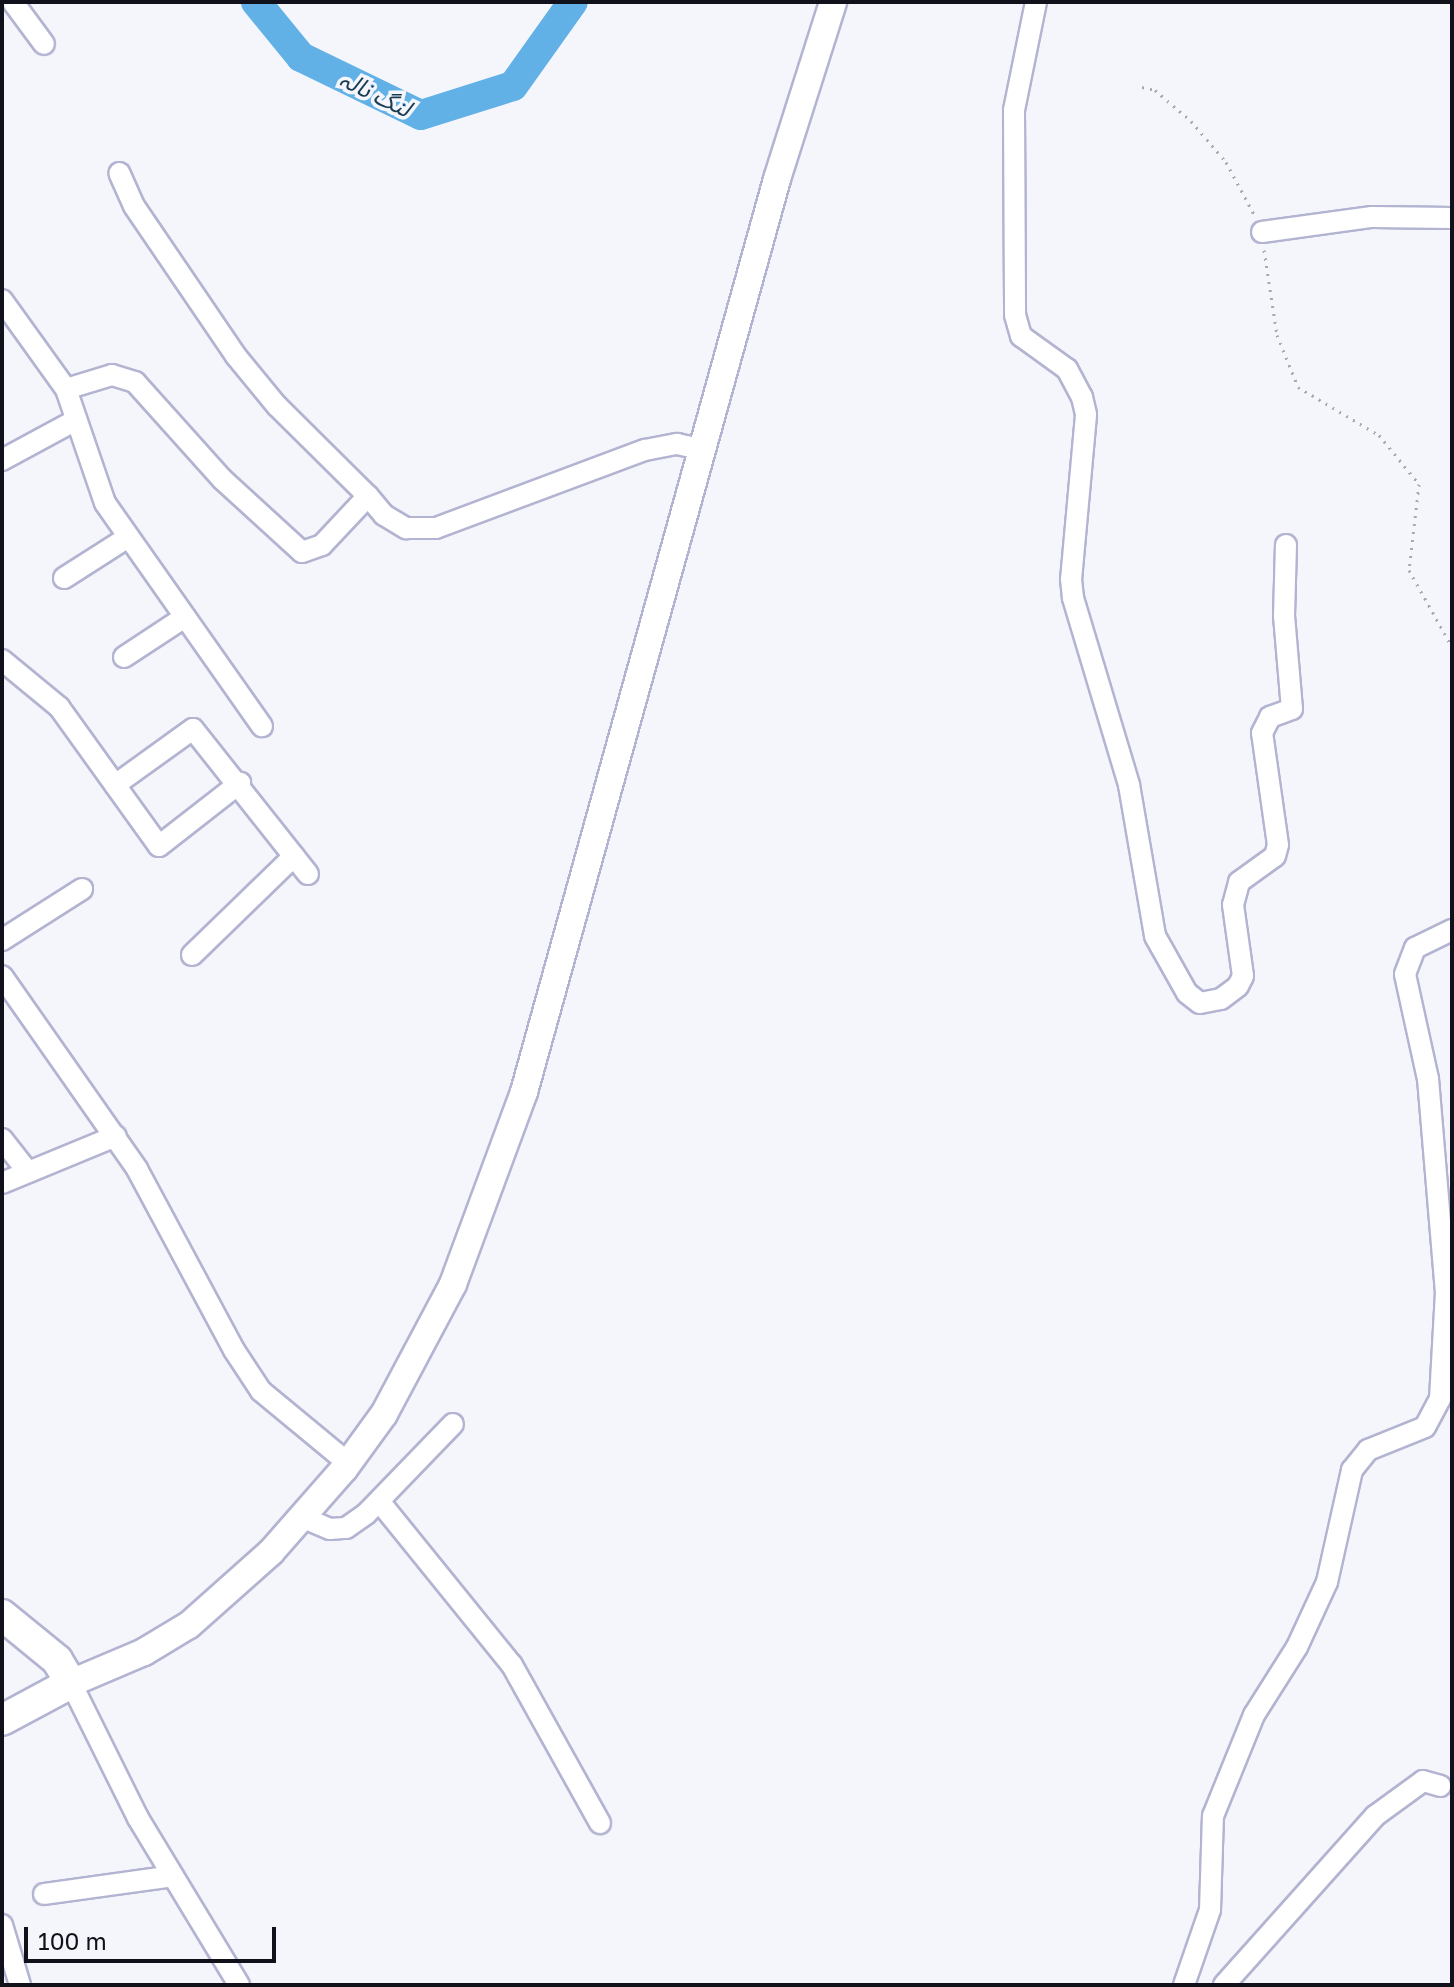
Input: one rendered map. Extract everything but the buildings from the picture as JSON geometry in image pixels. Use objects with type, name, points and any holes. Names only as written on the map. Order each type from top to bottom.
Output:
[{"type":"highway","points":[[2,1615],[50,1653],[71,1683],[2,1720]]},
{"type":"main road","points":[[71,1683],[144,1652],[189,1625],[237,1586],[304,1518],[348,1463],[426,1341],[494,1183],[524,1092],[777,179],[833,2]]},
{"type":"street","points":[[1036,2],[1014,110],[1015,315],[1021,336],[1067,369],[1082,397],[1086,415],[1071,579],[1073,598],[1129,785],[1155,936],[1187,993],[1200,1003],[1229,995],[1243,976],[1234,917],[1239,882],[1275,856],[1278,845],[1262,733],[1270,717],[1292,709],[1284,616],[1286,545]]},
{"type":"street","points":[[10,7],[44,44]]},
{"type":"street","points":[[119,173],[134,206],[236,356],[277,406],[384,515],[406,528],[436,528],[645,450],[677,444],[701,449]]},
{"type":"street","points":[[1262,232],[1372,217],[1452,218]]},
{"type":"street","points":[[2,300],[66,389],[74,421],[105,503],[262,726]]},
{"type":"street","points":[[66,389],[112,375],[135,382],[222,479],[302,552],[322,545],[368,496]]},
{"type":"street","points":[[2,460],[74,421]]},
{"type":"street","points":[[64,578],[128,537]]},
{"type":"street","points":[[124,657],[185,617]]},
{"type":"street","points":[[2,660],[59,707],[159,846],[240,783]]},
{"type":"street","points":[[115,785],[193,729],[240,783],[308,874]]},
{"type":"street","points":[[192,955],[294,856]]},
{"type":"street","points":[[2,940],[82,889]]},
{"type":"street","points":[[1184,1985],[1210,1910],[1215,1875],[1211,1833],[1224,1788],[1254,1715],[1297,1647],[1327,1582],[1345,1487],[1358,1457],[1432,1418],[1440,1399],[1449,1309],[1428,1079],[1405,974],[1415,948],[1452,930]]},
{"type":"street","points":[[2,976],[116,1136],[261,1391],[348,1463]]},
{"type":"street","points":[[2,1183],[116,1136]]},
{"type":"street","points":[[2,1139],[28,1172]]},
{"type":"street","points":[[304,1518],[330,1529],[346,1528],[379,1501],[453,1424]]},
{"type":"street","points":[[379,1501],[512,1665],[600,1823]]},
{"type":"street","points":[[71,1683],[173,1876],[239,1985]]},
{"type":"street","points":[[1224,1985],[1375,1816],[1423,1781],[1440,1786]]},
{"type":"street","points":[[44,1894],[173,1876]]},
{"type":"street","points":[[2,1925],[20,1985]]},
{"type":"path","points":[[1142,87],[1172,103],[1226,162],[1262,232],[1277,335],[1298,387],[1379,435],[1419,484],[1409,570],[1452,647]]},
{"type":"waterway","name":"لنگ نالہ","points":[[256,2],[301,57],[421,115],[513,86],[573,2]]}]
